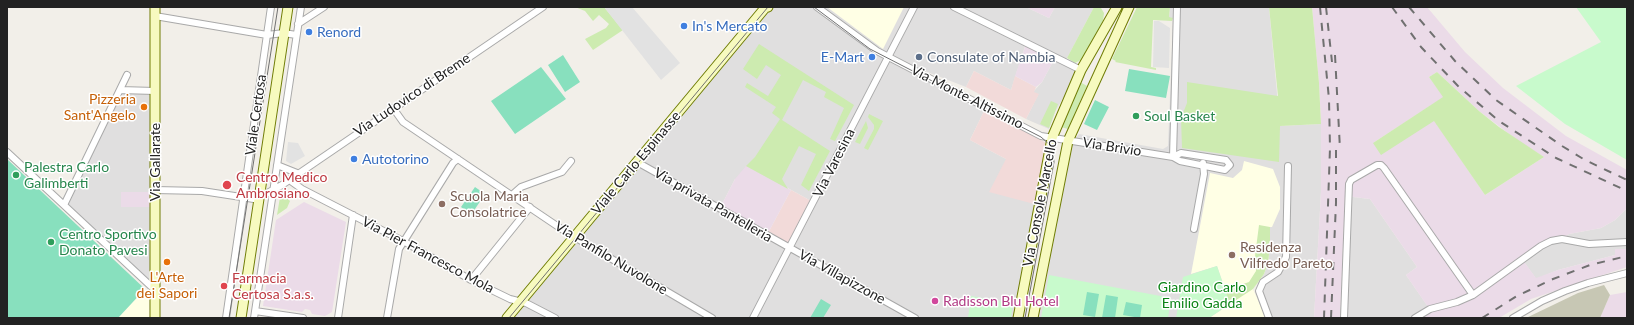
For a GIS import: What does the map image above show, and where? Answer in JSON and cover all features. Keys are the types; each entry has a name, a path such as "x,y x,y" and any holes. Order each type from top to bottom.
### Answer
{"main road":[{"name":"Viale Certosa","path":"241,318 288,7"},
{"name":"Viale Carlo Espinasse","path":"507,318 766,7"},
{"name":"Via Console Marcello","path":"1018,318 1048,138 1081,70 1117,7"},
{"name":"Via Console Marcello","path":"1033,318 1068,141 1129,7"},
{"name":"Via Gallarate","path":"155,12 156,318"}],"street":[{"name":"Viale Certosa","path":"226,318 271,7"},
{"name":"Viale Certosa","path":"254,318 301,7"},
{"path":"298,24 324,7"},
{"name":"Via Ludovico di Breme","path":"274,188 282,185 288,179 543,7"},
{"name":"Via Monte Altissimo","path":"817,7 858,38 888,57 1048,138"},
{"name":"Via Varesina","path":"753,318 914,7"},
{"path":"954,7 1081,70"},
{"path":"1108,7 1112,16"},
{"path":"1173,157 1177,7"},
{"path":"155,12 267,35 284,33 296,34"},
{"path":"64,205 127,75"},
{"path":"120,90 155,91"},
{"name":"Via Panfilo Nuvolone","path":"393,108 404,122 575,237 712,318"},
{"name":"Via Brivio","path":"1048,138 1173,157 1180,161 1225,170 1230,165 1226,160 1181,153 1173,157"},
{"path":"7,152 155,290"},
{"path":"1194,229 1204,174 1202,156"},
{"path":"387,318 399,249 453,163 458,159"},
{"path":"512,195 521,187 562,172 571,161"},
{"name":"Via privata Pantelleria","path":"637,162 790,248"},
{"path":"277,165 297,173"},
{"path":"1344,318 1349,184 1351,180 1377,165 1381,165 1384,168 1473,295"},
{"path":"1270,318 1259,292 1263,282 1278,272 1286,257 1288,166"},
{"name":"Via Pier Francesco Mola","path":"288,179 302,189 403,241 471,280 510,299 521,301 555,318"},
{"path":"155,190 202,191 254,199 274,188"},
{"path":"471,280 530,207"},
{"path":"338,318 353,215"},
{"path":"1415,318 1430,309 1457,302 1473,295 1541,246 1552,241 1562,239 1589,244 1627,242"},
{"name":"Via Villapizzone","path":"790,248 915,318"},
{"path":"1513,318 1542,301 1565,291 1588,283 1627,273"},
{"path":"255,311 303,318"}],"shaded area":[{"path":"604,7 632,7 680,63 661,80"},
{"path":"765,7 914,7 813,202 784,186 735,179 720,208 638,162"},
{"path":"827,7 904,7 883,49"},
{"path":"914,7 1026,7 1049,18 1055,7 1094,7 1065,62 1026,43 1011,90 974,71 966,87 889,57"},
{"path":"1026,7 1055,7 1049,18"},
{"path":"1170,7 1269,7 1280,126 1321,124 1321,192 1314,318 1272,318 1258,283 1253,289 1266,318 1037,318 1071,148 1075,139 1079,134 1163,149 1168,146 1173,21 1173,18 1169,18"},
{"path":"1312,7 1427,7 1465,52 1503,88 1566,136 1627,170 1627,208 1615,220 1601,228 1569,234 1557,239 1522,259 1536,278 1558,270 1615,255 1615,249 1627,249 1627,267 1531,299 1499,318 1412,318 1428,307 1406,275 1417,267 1370,199 1345,196 1340,318 1314,318 1321,192 1321,124","holes":["1437,72 1479,111 1521,143 1544,157 1485,195 1434,120 1373,143 1444,97 1429,77"]},
{"path":"1154,21 1159,21 1170,28 1169,68 1153,67"},
{"path":"1026,44 1055,58 1042,82 1036,87 1015,76"},
{"path":"888,57 986,107 970,140 1006,159 1038,205 1016,318 754,318"},
{"path":"1055,58 1079,70 1055,112 1049,129 1026,119 1038,95 1033,92 1042,82"},
{"path":"974,71 1011,90 1015,76 1036,87 1034,92 1039,94 1026,119 966,87"},
{"path":"120,90 155,91 155,192 121,192 121,207 155,207 155,290 64,205"},
{"path":"986,107 1046,143 1038,205 989,192 1006,159 970,140"},
{"path":"288,142 298,143 305,156 291,164 286,161"},
{"path":"1244,161 1273,169 1280,187 1280,209 1272,227 1270,227 1268,263 1264,274 1253,289 1266,318 1209,318 1230,304 1217,266 1191,274 1210,173 1233,178 1242,170"},
{"path":"637,163 789,249 753,318 507,318"},
{"path":"746,166 791,190 767,235 720,208 735,179"},
{"path":"791,190 813,202 789,248 767,235"},
{"path":"121,192 155,192 155,207 121,207"},
{"path":"1345,196 1370,199 1417,267 1406,275 1429,308 1412,318 1340,318"},
{"path":"304,202 346,222 332,312 325,316 312,314 310,310 305,309 302,312 263,306 276,220"},
{"path":"1627,208 1627,249 1615,249 1615,255 1558,270 1536,279 1522,259 1569,234 1601,228 1615,220"},
{"path":"1604,285 1610,295 1600,318 1526,318 1578,293"},
{"path":"145,289 149,294 149,318 118,318"},
{"path":"1627,292 1627,318 1600,318 1610,295"}],"green space":[{"path":"575,7 604,7 623,30 593,50 585,39 606,28 609,24 599,15 593,21 585,11"},
{"path":"1094,7 1101,8 1104,13 1103,21 1081,60 1075,63 1067,58"},
{"path":"1137,7 1170,7 1169,17 1173,18 1172,21 1153,20 1151,67 1156,68 1156,70 1115,62 1116,61 1112,59"},
{"path":"1269,7 1312,7 1321,124 1280,126 1279,162 1182,148 1181,118 1187,103 1187,82 1278,96"},
{"path":"1576,7 1627,7 1627,160 1565,124 1516,86 1601,42"},
{"path":"759,44 854,105 835,141 830,139 844,108 824,97 826,92 803,80 782,120 830,151 809,191 801,185 816,154 799,146 782,179 788,189 746,166 755,157 780,119 772,113 776,107 745,87 747,83 768,96 781,75 766,65 757,79 743,69"},
{"path":"563,55 580,82 565,92 548,65"},
{"path":"541,67 566,99 515,134 491,101"},
{"path":"1129,69 1170,76 1166,98 1125,91"},
{"path":"1437,72 1479,111 1499,127 1544,157 1485,195 1434,121 1381,155 1373,143 1443,97 1429,77"},
{"path":"1080,82 1087,86 1068,129 1061,127"},
{"path":"1095,100 1109,107 1097,130 1084,124"},
{"path":"1051,101 1058,104 1049,128 1040,124"},
{"path":"869,114 883,121 868,150 864,148 874,129 874,125 868,117"},
{"path":"866,121 868,128 860,144 855,142"},
{"name":"Centro Sportivo Donato Pavesi","path":"7,159 145,289 118,318 7,318"},
{"path":"475,187 485,194 471,215 461,207"},
{"path":"283,194 290,201 287,208 277,215 280,197"},
{"path":"1259,225 1270,227 1268,263 1264,274 1253,289 1230,304 1225,290 1249,282 1256,271 1255,256"},
{"name":"Giardino Carlo Emilio Gadda","path":"1217,266 1230,304 1209,318 1176,318 1183,277"},
{"path":"1049,275 1171,298 1168,318 1041,318"},
{"path":"1087,292 1099,294 1095,317 1083,315"},
{"path":"1106,295 1118,297 1115,318 1102,318"},
{"path":"971,296 1013,303 1011,318 968,318"},
{"path":"821,299 831,305 823,318 810,318"},
{"path":"1126,302 1142,305 1140,318 1123,315"}],"tram line":[{"path":"229,318 278,7"},
{"path":"509,318 768,7"},
{"path":"814,7 870,49 1041,137 1050,145 1054,162 1025,318"}],"railway":[{"path":"1320,7 1329,99 1330,148 1324,318"},
{"path":"1326,7 1332,62"},
{"path":"1392,7 1421,47 1458,86 1499,121 1556,158 1627,191"},
{"path":"1409,7 1455,61 1496,100 1562,146 1585,160 1627,180"},
{"path":"1335,55 1340,149"},
{"path":"1331,318 1336,203 1336,142"},
{"path":"1482,318 1517,296 1553,279 1590,265 1627,256"}],"place":[{"name":"In's Mercato","path":"684,26"},
{"name":"Renord","path":"309,32"},
{"name":"E-Mart","path":"872,57"},
{"name":"Consulate of Nambia","path":"919,57"},
{"name":"Pizzeria Sant'Angelo","path":"144,107"},
{"name":"Soul Basket","path":"1136,116"},
{"name":"Autotorino","path":"354,159"},
{"name":"Palestra Carlo Galimberti","path":"16,175"},
{"name":"Centro Medico Ambrosiano","path":"227,185"},
{"name":"Scuola Maria Consolatrice","path":"442,204"},
{"name":"Centro Sportivo Donato Pavesi","path":"51,242"},
{"name":"Residenza Vilfredo Pareto","path":"1232,255"},
{"name":"L'Arte dei Sapori","path":"167,262"},
{"name":"Farmacia Certosa S.a.s.","path":"224,286"},
{"name":"Radisson Blu Hotel","path":"935,301"}]}
